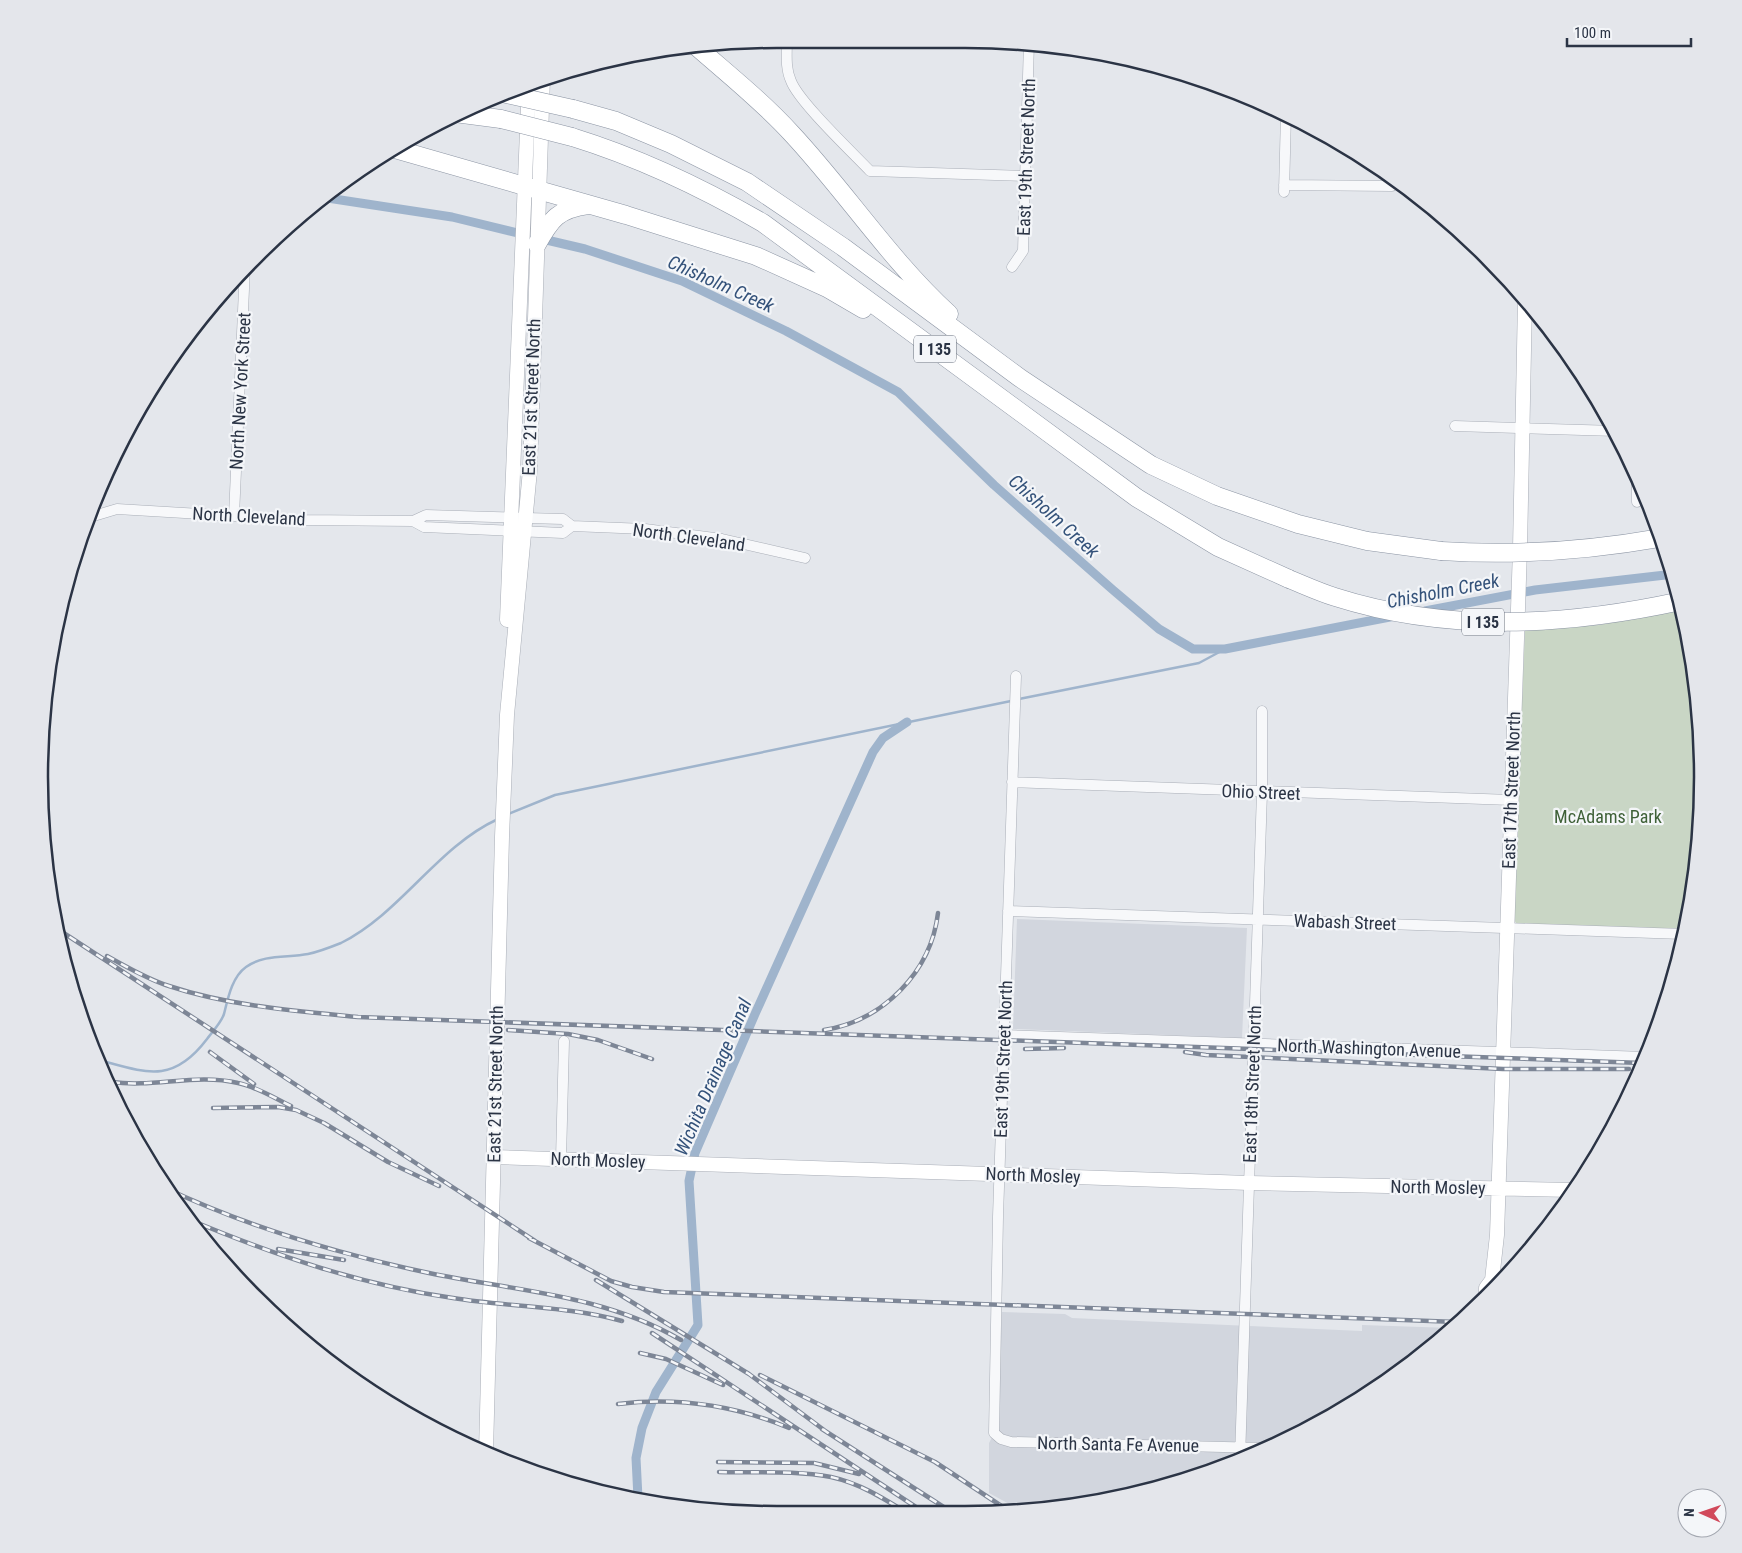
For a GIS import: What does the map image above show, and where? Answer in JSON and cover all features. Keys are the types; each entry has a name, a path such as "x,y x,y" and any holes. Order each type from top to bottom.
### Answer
{"highway":[{"path":"703,52 744,87 792,133 934,300 1020,378"},
{"name":"I 135","path":"516,96 616,121 671,144 747,182 843,247 1020,378 1151,465 1217,496 1251,509 1333,534 1367,541 1441,550 1494,554 1533,554 1615,546 1655,539"},
{"name":"I 135","path":"471,115 501,119 618,151 653,165 718,197 763,224 1137,498 1218,547 1289,579 1334,597 1375,608 1440,619 1493,623 1607,615 1673,602"},
{"path":"402,151 756,256 827,288 972,377"},
{"path":"537,251 546,218 568,209 588,205"}],"street":[{"path":"787,48 788,70 791,83 870,171 1026,176"},
{"name":"East 19th Street North","path":"1012,267 1023,251 1029,51"},
{"name":"East 21st Street North","path":"486,1445 502,837 518,524 522,256 524,212 532,188 542,86"},
{"name":"East 21st Street North","path":"529,91 532,188 546,218"},
{"path":"1286,122 1284,188 1392,186"},
{"name":"East 21st Street North","path":"518,524 530,470 537,251"},
{"name":"North New York Street","path":"234,516 244,279"},
{"name":"East 17th Street North","path":"1494,1278 1519,569 1525,309"},
{"path":"1455,426 1607,432"},
{"path":"1637,494 1637,502"},
{"name":"North Cleveland","path":"96,515 117,509 301,520 413,521 426,514 518,524 563,533 572,526 645,529 722,539 805,558"},
{"name":"East 19th Street North","path":"1001,1439 994,1432 993,1418 1016,676"},
{"name":"East 18th Street North","path":"1240,1452 1262,792 1262,711"},
{"name":"Ohio Street","path":"1012,782 1511,800"},
{"name":"Wabash Street","path":"1008,911 1677,934"},
{"name":"North Washington Avenue","path":"1004,1035 1638,1057"},
{"path":"561,1159 564,1040"},
{"name":"North Mosley","path":"494,1157 1249,1183 1566,1190"},
{"name":"North Santa Fe Avenue","path":"1001,1439 1012,1442 1239,1452"}],"shaded area":[{"path":"1017,919 1247,928 1242,1038 1013,1029"},
{"path":"1002,1312 1065,1314 1072,1318 1362,1331 1362,1325 1443,1328 1371,1383 1330,1408 1244,1450 1200,1467 1154,1481 1061,1499 1009,1504 989,1493 989,1443 997,1428"}],"green space":[{"name":"McAdams Park","path":"1675,610 1688,681 1693,729 1694,776 1693,824 1688,872 1678,929 1517,924 1513,919 1525,630 1599,625"}],"waterway":[{"path":"332,199 452,217 526,235"},
{"name":"Chisholm Creek","path":"538,238 585,249 682,281 786,331 898,392 994,485 1113,590 1159,629 1193,649 1225,649 1395,616"},
{"name":"Chisholm Creek","path":"1425,611 1535,590 1666,575"},
{"path":"1019,699 1199,663 1225,649"},
{"path":"508,814 555,795 1011,701"},
{"name":"Wichita Drainage Canal","path":"638,1492 636,1458 642,1428 656,1392 698,1325 689,1181 695,1153 755,1014 873,752 883,738 907,722"},
{"path":"106,1062 145,1071 171,1069 183,1063 195,1053 219,1024 234,982 246,967 260,960 308,954 341,943 382,915 456,846 476,831 498,819"}],"railway":[{"path":"824,1030 846,1025 866,1016 884,1005 900,990 914,974 926,955 934,935 938,913"},
{"path":"65,934 535,1241"},
{"path":"107,956 153,980 192,993 263,1007 358,1017 1635,1063"},
{"path":"508,1030 568,1034 598,1040 652,1059"},
{"path":"1025,1049 1064,1048"},
{"path":"210,1052 254,1084"},
{"path":"1185,1052 1206,1055 1503,1069 1629,1069"},
{"path":"115,1082 222,1080 252,1087 291,1106"},
{"path":"213,1108 278,1107 296,1110 324,1123 388,1162 439,1186"},
{"path":"179,1194 228,1215 327,1248 429,1273 589,1303 651,1325 681,1340"},
{"path":"202,1224 253,1245 318,1267 385,1285 474,1301 581,1312 622,1321"},
{"path":"529,1238 611,1281 632,1287 664,1292 1449,1322"},
{"path":"278,1249 344,1260"},
{"path":"596,1280 749,1374 828,1433"},
{"path":"652,1333 914,1506"},
{"path":"640,1353 666,1359 723,1385"},
{"path":"760,1375 935,1462 999,1505"},
{"path":"618,1404 684,1402 727,1408 789,1428"},
{"path":"822,1429 942,1506"},
{"path":"718,1462 814,1463 859,1474"},
{"path":"719,1472 789,1473 831,1477 861,1487 895,1506"}]}
